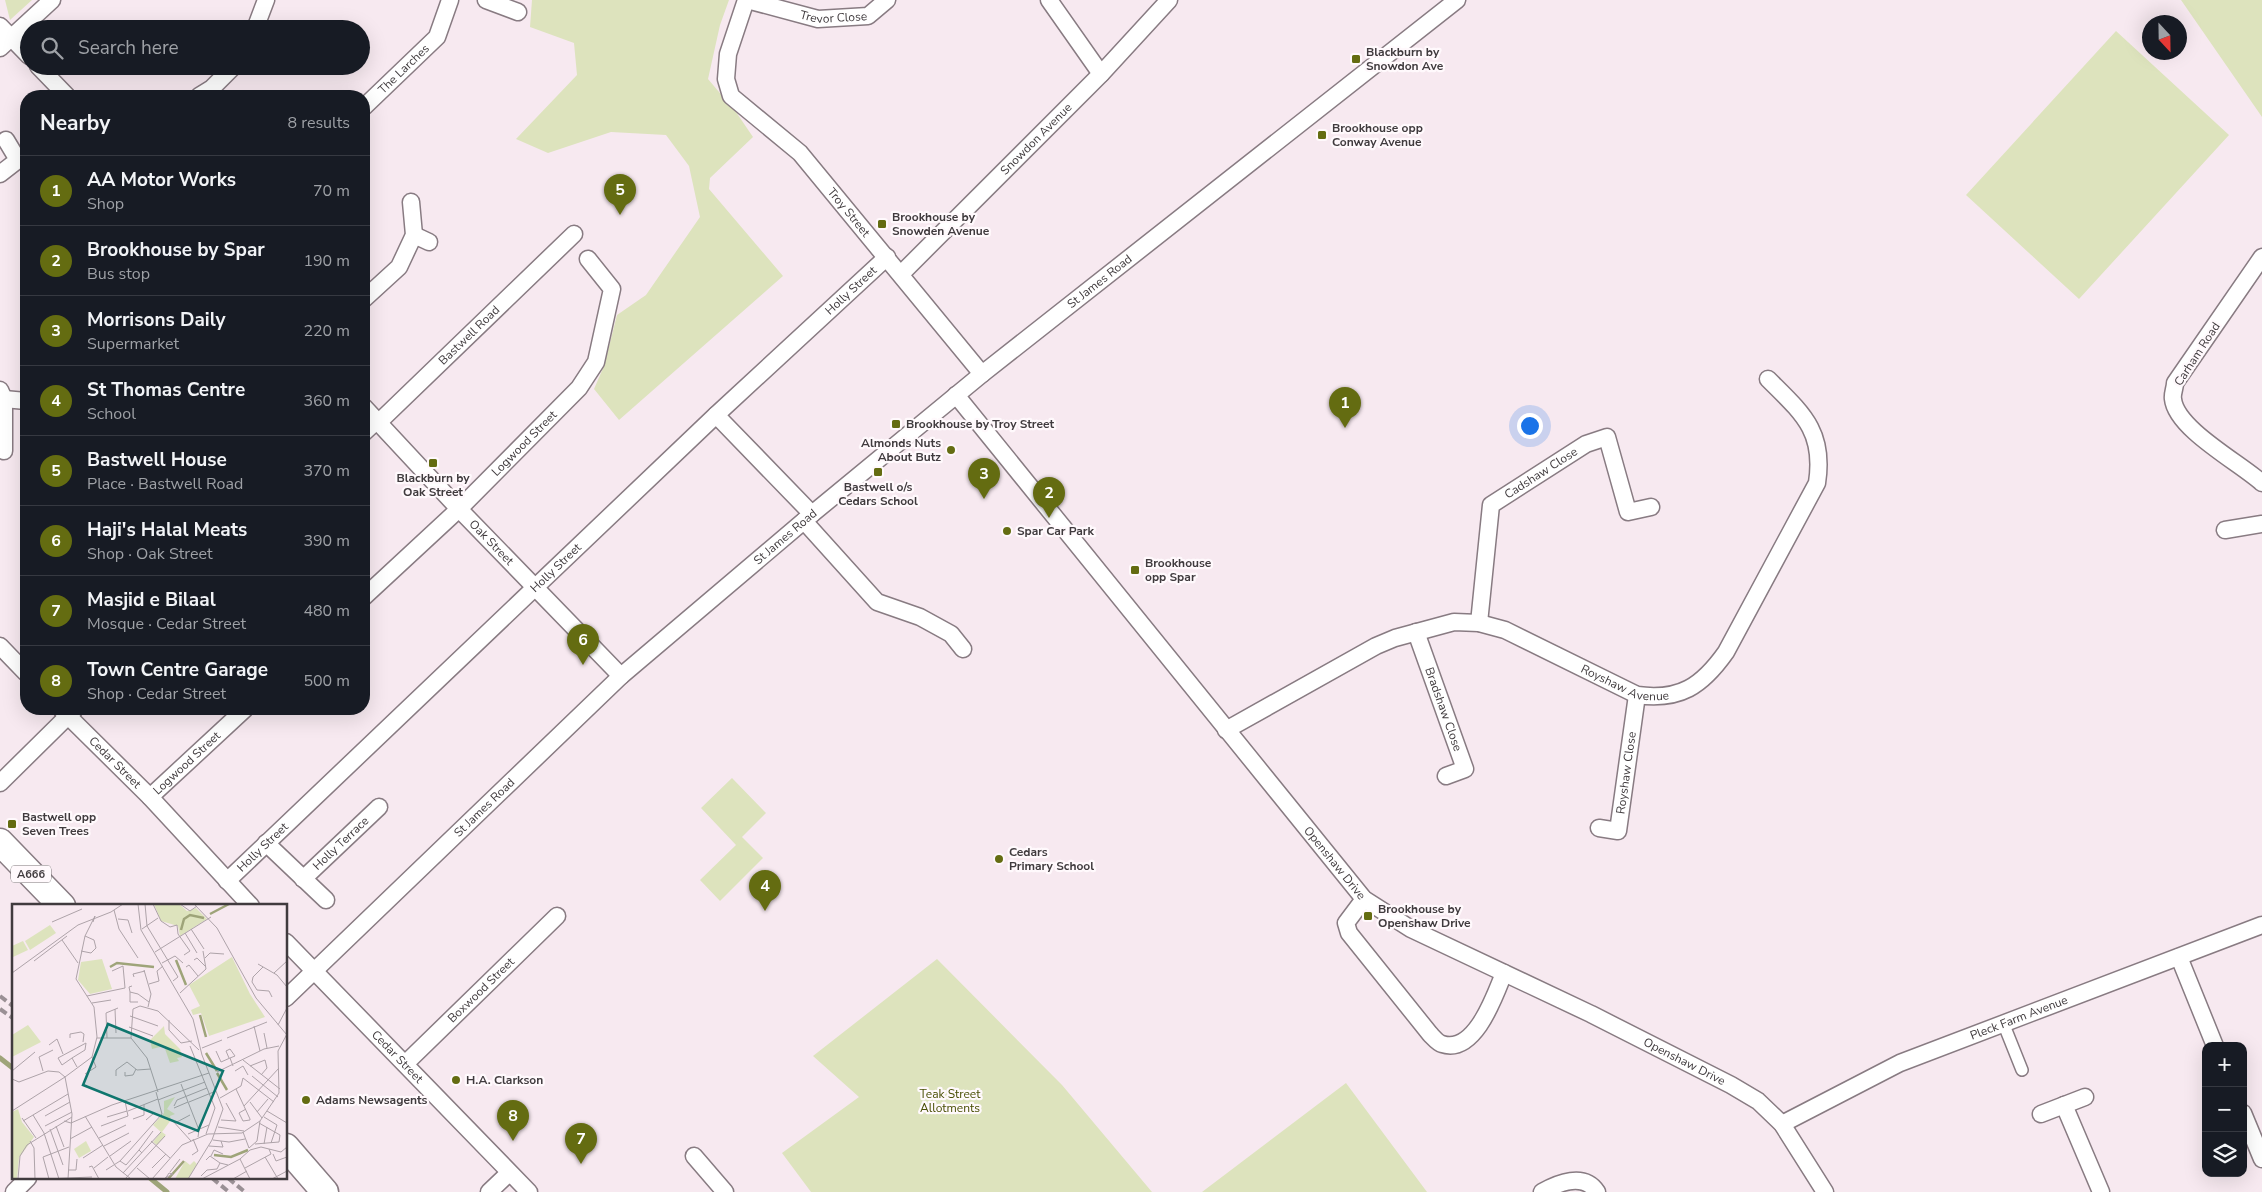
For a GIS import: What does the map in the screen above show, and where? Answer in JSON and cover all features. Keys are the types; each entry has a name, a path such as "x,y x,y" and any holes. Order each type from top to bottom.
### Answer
{"highway":[{"name":"A666","path":"0,842 60,904"},
{"path":"288,1149 325,1192"}],"street":[{"path":"26,20 52,0"},
{"path":"258,20 266,0"},
{"name":"The Larches","path":"370,101 437,37 450,0"},
{"path":"486,0 518,12"},
{"name":"Trevor Close","path":"747,0 818,19 868,16 887,0"},
{"name":"Troy Street","path":"747,0 728,54 726,79 731,96 800,153 982,374"},
{"path":"1049,0 1101,74"},
{"name":"Snowdon Avenue","path":"900,274 1101,74 1169,0"},
{"name":"St James Road","path":"288,996 621,676 982,374 1449,3"},
{"path":"20,25 4,37 20,49"},
{"path":"47,75 61,90"},
{"path":"209,90 225,75"},
{"path":"0,174 18,160 6,140"},
{"path":"370,294 399,267 414,234 411,202"},
{"path":"414,234 429,242"},
{"name":"Bastwell Road","path":"370,430 574,234"},
{"name":"Holly Street","path":"227,881 716,415 887,257"},
{"name":"Carham Road","path":"2262,257 2176,383 2172,398 2176,410 2192,430 2262,483"},
{"name":"Logwood Street","path":"370,591 458,509 579,388 596,362 612,289 588,258"},
{"name":"Royshaw Avenue","path":"1226,730 1376,646 1394,638 1454,622 1479,623 1505,630 1637,695 1659,698 1688,691 1712,672 1726,652 1817,483 1820,455 1810,425 1801,412 1768,379"},
{"path":"4,451 2,394 20,399"},
{"name":"Openshaw Drive","path":"956,396 1364,899 1411,929 1591,1014 1731,1085 1758,1102 1782,1124 1825,1192"},
{"name":"Oak Street","path":"370,413 458,509 536,586 621,676"},
{"path":"716,415 808,518 877,602 920,617 951,634 964,649"},
{"name":"Cadshaw Close","path":"1479,623 1491,505 1586,444 1607,437 1628,512 1651,507"},
{"path":"2225,530 2262,524"},
{"name":"Bradshaw Close","path":"1416,632 1464,769 1446,776"},
{"path":"0,646 20,667"},
{"name":"Royshaw Close","path":"1599,828 1618,831 1637,695"},
{"path":"0,783 64,715"},
{"name":"Cedar Street","path":"72,715 249,904"},
{"name":"Logwood Street","path":"150,797 238,715"},
{"name":"Holly Terrace","path":"303,878 379,807"},
{"name":"Holly Terrace","path":"266,843 326,900"},
{"path":"1364,899 1346,923 1349,933 1430,1034 1441,1044 1456,1045 1474,1032 1488,1011 1504,973"},
{"name":"Boxwood Street","path":"405,1064 557,916"},
{"name":"Pleck Farm Avenue","path":"1782,1124 1900,1063 2004,1025 2262,925"},
{"name":"Cedar Street","path":"288,944 529,1192"},
{"path":"2179,957 2214,1042"},
{"path":"2004,1025 2022,1070"},
{"path":"2041,1114 2085,1097"},
{"path":"2064,1105 2101,1192"},
{"path":"2247,1122 2262,1158"},
{"path":"694,1156 725,1192"},
{"path":"489,1192 510,1173"},
{"path":"14,1192 26,1180"},
{"path":"1542,1192 1568,1180 1583,1181 1597,1192"}],"green space":[{"path":"5,0 32,0 10,20"},
{"path":"532,0 729,0 720,25 708,79 736,112 753,137 710,178 709,189 783,276 619,420 594,389 604,366 617,315 646,295 700,217 689,166 666,135 611,132 548,153 516,139 577,75 574,43 530,27"},
{"path":"2181,0 2262,0 2262,117"},
{"path":"2116,31 2142,55 2142,60 2148,60 2229,135 2079,299 1966,195"},
{"path":"732,778 766,813 742,837 763,858 720,901 700,880 736,845 701,808"},
{"name":"Teak Street Allotments","path":"937,959 1062,1085 1152,1192 811,1192 782,1153 859,1097 813,1056"},
{"path":"1346,1083 1427,1192 1202,1192"}],"waterway":[{"path":"0,1058 12,1067"},
{"path":"152,1180 167,1192"}],"railway":[{"path":"0,996 12,1005"},
{"path":"0,1009 12,1018"},
{"path":"214,1180 229,1192"},
{"path":"230,1180 245,1192"}],"place":[{"name":"Blackburn by Snowdon Ave","path":"1356,59"},
{"name":"Brookhouse opp Conway Avenue","path":"1322,135"},
{"name":"Bastwell House","path":"620,215"},
{"name":"Brookhouse by Snowden Avenue","path":"882,224"},
{"name":"Brookhouse by Troy Street","path":"896,424"},
{"name":"AA Motor Works","path":"1345,428"},
{"name":"Almonds Nuts About Butz","path":"951,450"},
{"name":"Blackburn by Oak Street","path":"433,463"},
{"name":"Bastwell o/s Cedars School","path":"878,472"},
{"name":"Morrisons Daily","path":"984,499"},
{"name":"Brookhouse by Spar","path":"1049,518"},
{"name":"Spar Car Park","path":"1007,531"},
{"name":"Brookhouse opp Spar","path":"1135,570"},
{"name":"Haji's Halal Meats","path":"583,665"},
{"name":"Bastwell opp Seven Trees","path":"12,824"},
{"name":"Cedars Primary School","path":"999,859"},
{"name":"St Thomas Centre","path":"765,911"},
{"name":"Brookhouse by Openshaw Drive","path":"1368,916"},
{"name":"H.A. Clarkson","path":"456,1080"},
{"name":"Adams Newsagents","path":"306,1100"},
{"name":"Town Centre Garage","path":"513,1141"},
{"name":"Masjid e Bilaal","path":"581,1164"}]}
